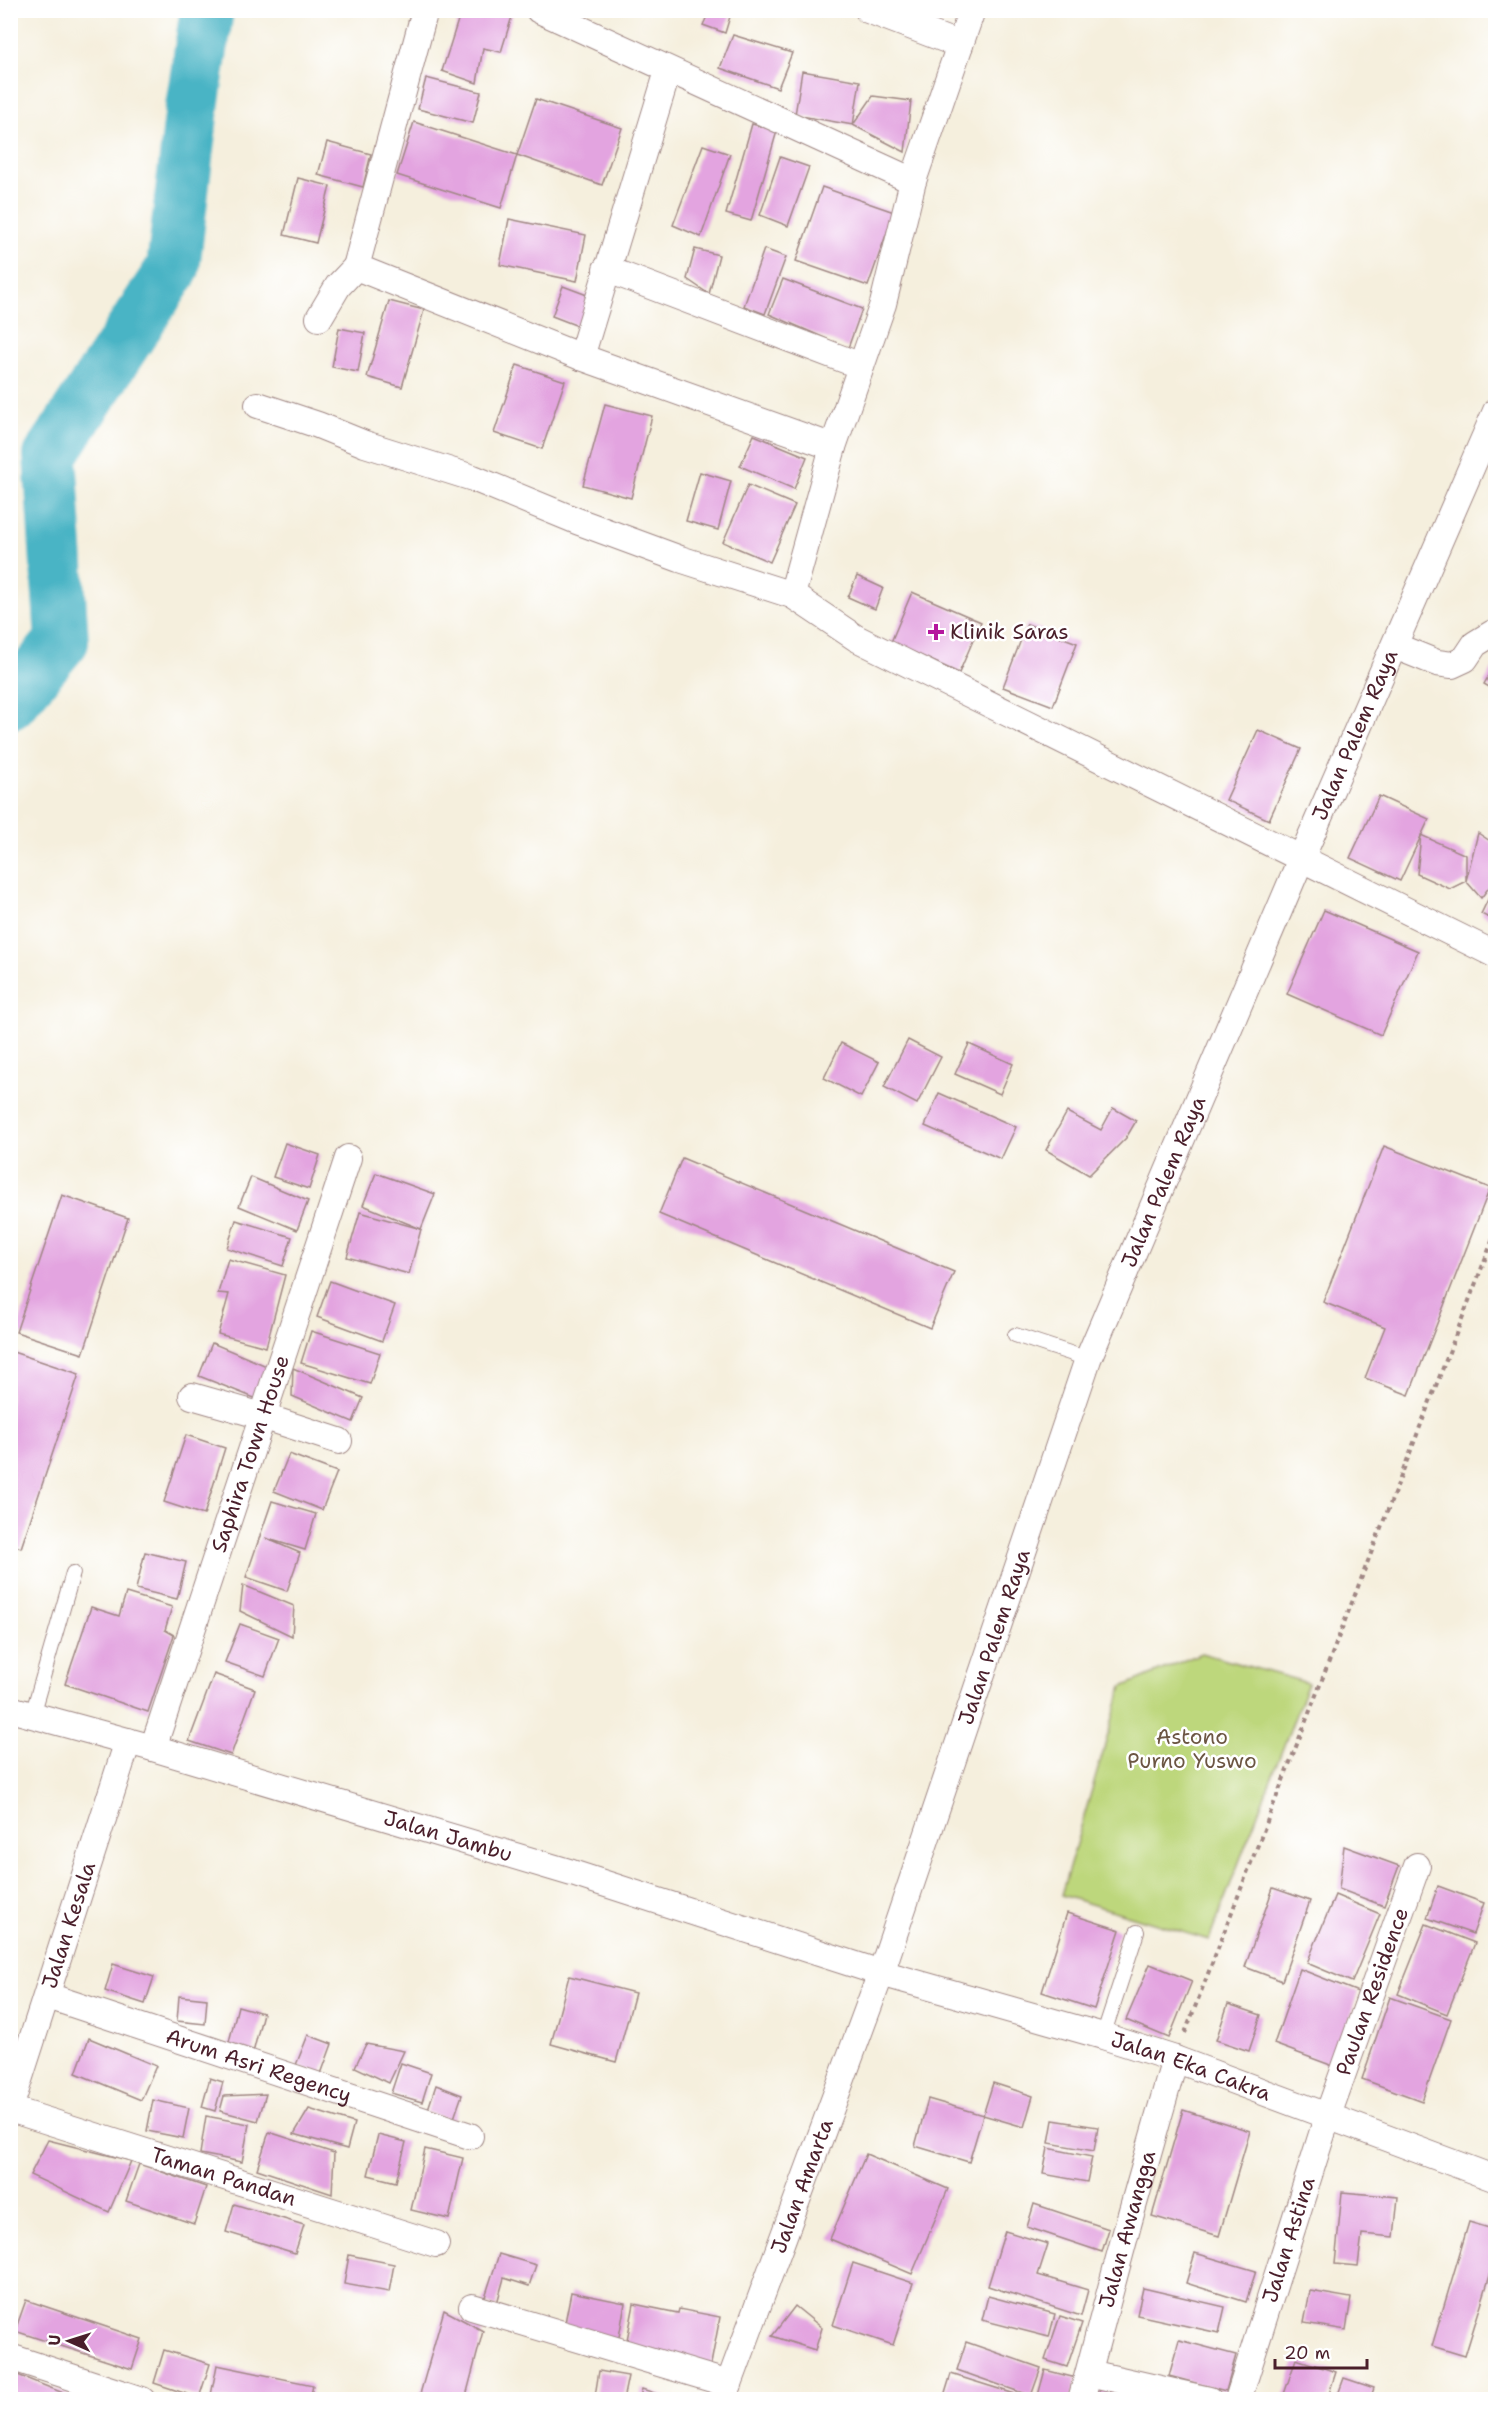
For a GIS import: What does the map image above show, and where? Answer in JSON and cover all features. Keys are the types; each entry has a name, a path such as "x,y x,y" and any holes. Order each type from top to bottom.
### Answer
{"street":[{"path":"319,318 338,286 356,267 425,10"},
{"path":"539,10 668,71 913,181"},
{"path":"868,10 960,45"},
{"path":"792,595 833,447 883,304 913,181 972,10"},
{"path":"581,357 668,71"},
{"path":"356,267 581,357 833,447"},
{"path":"606,269 861,366"},
{"path":"258,405 365,444 473,478 577,521 680,559 792,595 856,638 1496,955"},
{"name":"Jalan Palem Raya","path":"882,1973 1088,1359 1301,859 1496,411"},
{"path":"1395,646 1437,663 1452,665 1465,659 1475,644 1492,633 1496,634"},
{"name":"Saphira Town House","path":"153,1748 348,1158"},
{"path":"192,1396 339,1441"},
{"name":"Jalan Jambu","path":"21,1712 153,1748 572,1873 882,1973"},
{"name":"Jalan Kesala","path":"10,2109 15,2082 48,1996 128,1741"},
{"name":"Paulan Residence","path":"1328,2115 1417,1866"},
{"name":"Jalan Eka Cakra","path":"882,1973 1175,2059 1496,2179"},
{"name":"Jalan Amarta","path":"726,2392 882,1973"},
{"name":"Arum Asri Regency","path":"48,1996 470,2136"},
{"name":"Jalan Awangga","path":"1081,2400 1175,2059"},
{"name":"Taman Pandan","path":"10,2109 436,2244"},
{"name":"Jalan Astina","path":"1238,2400 1328,2115"},
{"path":"472,2307 726,2392"},
{"path":"10,2357 142,2400"},
{"path":"1089,2373 1209,2400"}],"lane":[{"path":"1015,1335 1088,1359"},
{"path":"21,1712 73,1572"},
{"path":"1103,2036 1137,1932"}],"path":[{"path":"1175,2059 1496,1231"}],"green space":[{"name":"Astono Purno Yuswo","path":"1201,1653 1308,1683 1209,1940 1061,1895 1122,1687"}],"building":[{"path":"445,10 514,10 501,52 483,48 477,83 442,71 459,17 445,13"},
{"path":"710,10 732,10 725,33 703,25"},
{"path":"733,35 792,53 778,88 720,68"},
{"path":"802,71 860,81 853,125 795,115"},
{"path":"426,78 481,92 473,123 418,109"},
{"path":"873,96 911,101 905,152 853,125"},
{"path":"536,99 622,128 602,185 517,155"},
{"path":"414,122 517,155 501,208 397,175"},
{"path":"752,124 777,131 751,221 726,214"},
{"path":"327,142 371,154 363,187 318,175"},
{"path":"703,145 730,154 701,237 673,225"},
{"path":"780,157 809,167 788,226 760,215"},
{"path":"298,178 330,186 316,243 284,235"},
{"path":"822,187 894,212 868,286 796,261"},
{"path":"509,219 586,235 577,281 500,265"},
{"path":"695,249 719,255 709,294 687,279"},
{"path":"764,249 786,257 765,314 744,306"},
{"path":"783,279 862,309 848,348 769,314"},
{"path":"563,286 595,298 583,328 552,316"},
{"path":"389,301 424,310 402,387 367,377"},
{"path":"339,328 365,333 358,372 332,367"},
{"path":"517,365 565,381 542,449 494,433"},
{"path":"605,404 652,416 631,498 583,485"},
{"path":"754,435 807,457 794,489 740,466"},
{"path":"700,472 731,481 718,530 686,521"},
{"path":"748,485 795,505 770,562 723,542"},
{"path":"857,576 883,588 875,609 848,597"},
{"name":"Klinik Saras","path":"912,592 981,622 959,673 891,642"},
{"path":"1027,624 1077,643 1053,706 1003,687"},
{"path":"1496,663 1496,691 1484,684"},
{"path":"1258,730 1301,749 1269,820 1226,800"},
{"path":"1379,796 1429,819 1400,881 1350,858"},
{"path":"1478,833 1496,845 1496,878 1481,898 1466,881"},
{"path":"1421,835 1466,855 1466,881 1450,889 1417,874"},
{"path":"1496,883 1496,921 1481,914"},
{"path":"1324,910 1418,951 1381,1035 1287,994"},
{"path":"908,1040 941,1057 917,1104 884,1087"},
{"path":"841,1043 879,1062 861,1097 824,1078"},
{"path":"969,1044 1013,1064 1000,1094 955,1074"},
{"path":"939,1093 1016,1127 1001,1159 925,1126"},
{"path":"1113,1108 1136,1121 1126,1138 1089,1175 1046,1150 1067,1112 1101,1130"},
{"path":"285,1143 320,1155 309,1189 273,1177"},
{"path":"1384,1146 1490,1188 1409,1395 1365,1378 1385,1327 1323,1302"},
{"path":"682,1158 954,1272 930,1328 659,1214"},
{"path":"376,1173 435,1194 421,1229 363,1205"},
{"path":"251,1177 308,1201 297,1230 239,1206"},
{"path":"62,1195 128,1218 83,1354 16,1332"},
{"path":"360,1212 421,1229 409,1274 347,1257"},
{"path":"236,1220 292,1237 283,1266 227,1248"},
{"path":"228,1259 285,1275 266,1347 218,1334 229,1294 218,1293"},
{"path":"330,1281 395,1305 382,1341 317,1317"},
{"path":"311,1331 380,1353 370,1384 301,1363"},
{"path":"212,1343 269,1367 257,1399 199,1376"},
{"path":"10,1351 79,1374 21,1548 10,1544"},
{"path":"293,1368 363,1398 353,1422 292,1396"},
{"path":"186,1435 225,1448 204,1515 164,1502"},
{"path":"289,1454 337,1472 322,1510 274,1491"},
{"path":"272,1501 316,1514 305,1550 265,1538 300,1553 287,1591 246,1577"},
{"path":"145,1552 186,1562 177,1599 136,1589"},
{"path":"243,1585 294,1606 292,1636 240,1611"},
{"path":"126,1593 172,1607 165,1630 174,1635 148,1712 65,1684 91,1607 119,1616"},
{"path":"240,1624 279,1638 265,1676 225,1662"},
{"path":"214,1674 255,1689 231,1755 189,1741"},
{"path":"1344,1846 1399,1866 1384,1906 1339,1889"},
{"path":"1438,1886 1484,1903 1473,1934 1427,1918"},
{"path":"1273,1888 1310,1901 1282,1981 1245,1967"},
{"path":"1335,1895 1380,1914 1352,1982 1307,1963"},
{"path":"1067,1913 1120,1930 1094,2009 1042,1992"},
{"path":"1426,1924 1475,1943 1447,2014 1398,1994"},
{"path":"113,1964 154,1977 145,2004 105,1991"},
{"path":"1150,1964 1192,1981 1169,2038 1126,2020"},
{"path":"1300,1969 1358,1992 1333,2066 1274,2044"},
{"path":"569,1976 635,1993 616,2062 551,2044"},
{"path":"179,1996 207,1999 205,2024 177,2021"},
{"path":"1390,1997 1451,2019 1422,2101 1362,2079"},
{"path":"1228,2004 1261,2015 1249,2051 1216,2040"},
{"path":"238,2006 263,2013 253,2053 228,2046"},
{"path":"308,2035 332,2044 321,2074 296,2065"},
{"path":"89,2038 156,2066 141,2100 76,2073"},
{"path":"366,2044 404,2051 389,2083 355,2067"},
{"path":"401,2063 431,2073 422,2102 391,2093"},
{"path":"210,2078 223,2082 215,2111 202,2107"},
{"path":"993,2083 1033,2096 1024,2127 983,2115"},
{"path":"436,2085 462,2095 453,2121 427,2112"},
{"path":"266,2094 258,2121 220,2111 224,2096"},
{"path":"928,2099 983,2115 969,2162 915,2146"},
{"path":"153,2100 189,2108 183,2138 147,2131"},
{"path":"309,2109 354,2123 347,2149 294,2134"},
{"path":"1183,2110 1250,2131 1219,2236 1152,2216"},
{"path":"206,2116 249,2124 242,2162 200,2154"},
{"path":"1053,2120 1098,2127 1094,2151 1049,2143"},
{"path":"269,2132 334,2153 332,2194 257,2169"},
{"path":"378,2135 406,2142 396,2182 368,2175"},
{"path":"48,2140 131,2161 109,2212 30,2175"},
{"path":"1048,2148 1092,2157 1087,2182 1043,2174"},
{"path":"425,2149 463,2158 449,2219 411,2210"},
{"path":"866,2154 948,2189 912,2274 830,2239"},
{"path":"139,2164 206,2187 194,2224 126,2201"},
{"path":"1342,2192 1398,2197 1394,2237 1362,2234 1358,2266 1335,2264"},
{"path":"234,2204 304,2225 295,2253 226,2232"},
{"path":"1034,2204 1109,2229 1102,2252 1027,2227"},
{"path":"1469,2222 1496,2230 1496,2256 1465,2356 1432,2346"},
{"path":"1005,2231 1048,2244 1038,2275 1088,2290 1081,2316 988,2286"},
{"path":"1195,2253 1256,2271 1246,2302 1186,2283"},
{"path":"499,2254 536,2265 529,2286 504,2278 496,2307 483,2303"},
{"path":"349,2255 394,2264 389,2292 344,2284"},
{"path":"853,2263 913,2283 893,2345 833,2325"},
{"path":"1143,2288 1225,2307 1219,2333 1137,2315"},
{"path":"1310,2291 1351,2298 1346,2330 1304,2323"},
{"path":"571,2292 625,2303 618,2343 563,2333"},
{"path":"988,2296 1055,2314 1049,2337 982,2320"},
{"path":"26,2300 142,2339 132,2369 15,2331"},
{"path":"634,2304 678,2313 679,2309 720,2317 710,2369 626,2345"},
{"path":"795,2306 822,2328 815,2350 772,2336"},
{"path":"444,2310 483,2331 465,2400 436,2400 420,2394"},
{"path":"1060,2316 1082,2323 1067,2367 1045,2360"},
{"path":"1179,2340 1236,2355 1226,2391 1169,2376"},
{"path":"966,2342 1041,2368 1031,2396 957,2370"},
{"path":"164,2350 210,2364 199,2398 154,2383"},
{"path":"1296,2359 1336,2372 1327,2400 1282,2400"},
{"path":"217,2365 313,2385 310,2400 210,2400"},
{"path":"1045,2370 1076,2378 1071,2400 1037,2399"},
{"path":"599,2371 628,2376 623,2400 595,2396"},
{"path":"10,2372 76,2398 76,2400 10,2400"},
{"path":"951,2374 1031,2399 1031,2400 943,2400"},
{"path":"1344,2378 1374,2388 1370,2400 1336,2400"},
{"path":"1101,2384 1154,2400 1097,2400"},
{"path":"642,2389 667,2397 667,2400 639,2400"}],"waterway":[{"path":"10,703 62,641 50,456 173,268 192,107 207,10"}],"place":[{"name":"Klinik Saras","path":"936,632"}]}
